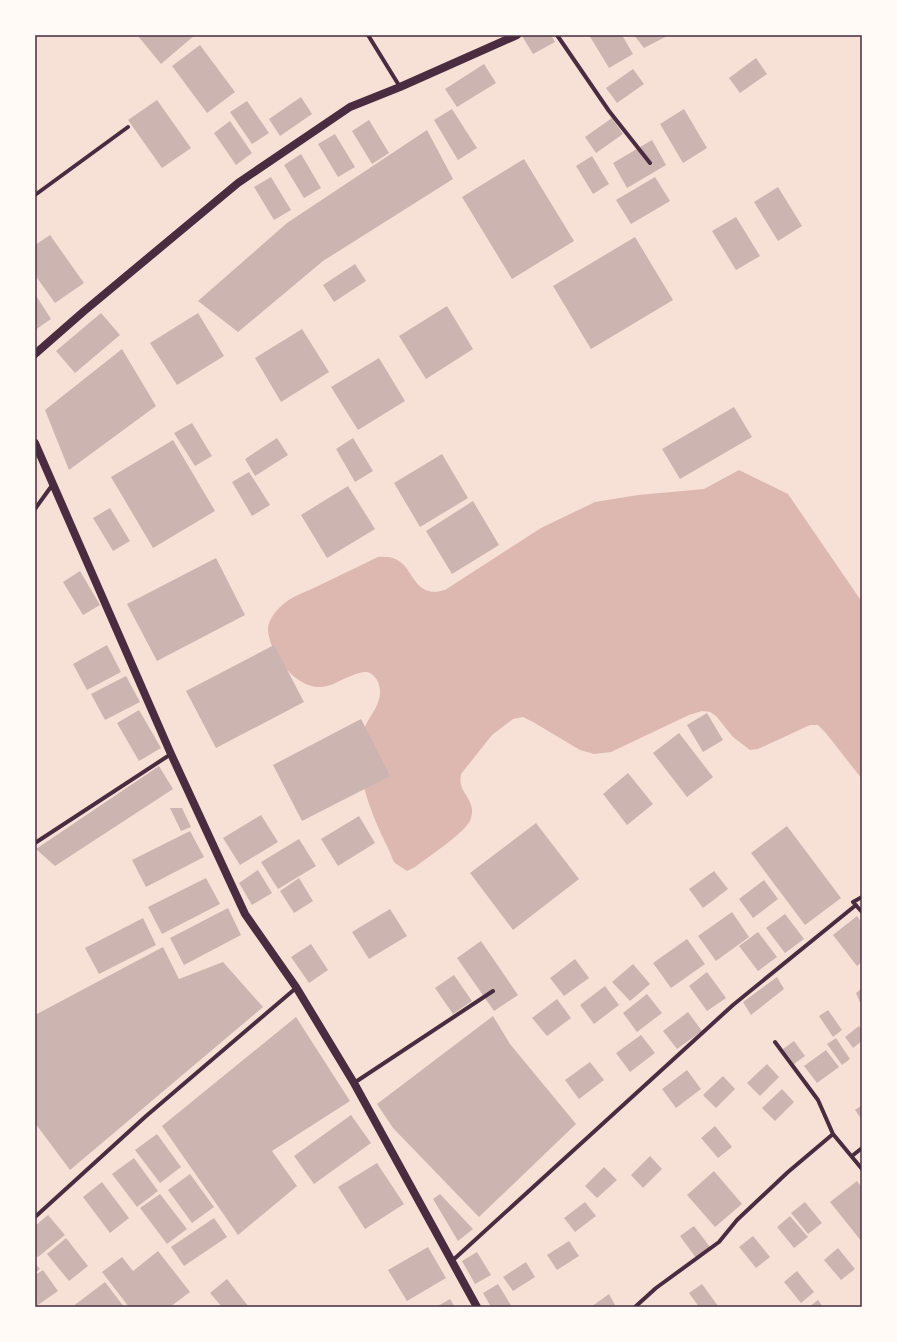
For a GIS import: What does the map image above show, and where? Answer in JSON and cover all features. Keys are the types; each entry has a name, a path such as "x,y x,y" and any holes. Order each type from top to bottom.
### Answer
{"main road":[{"path":"35,354 238,183 350,107 400,88 517,35"},
{"path":"35,443 171,754 245,914 296,988 354,1082 477,1307"}],"street":[{"path":"368,35 400,88"},
{"path":"557,35 609,111 650,163"},
{"path":"35,195 128,127"},
{"path":"35,509 53,484"},
{"path":"35,843 171,754"},
{"path":"862,897 853,902 862,912"},
{"path":"452,1261 733,1005 856,905"},
{"path":"35,1217 144,1117 296,988"},
{"path":"354,1082 493,991"},
{"path":"775,1042 818,1100 833,1134 862,1169"},
{"path":"635,1307 656,1288 719,1242 737,1220 788,1172 833,1134"},
{"path":"852,1156 862,1148"}],"shaded area":[{"path":"739,470 788,494 862,602 862,779 818,725 810,725 758,749 750,750 733,737 716,716 710,712 702,711 689,715 611,752 594,754 580,750 523,717 513,719 492,735 461,774 461,784 472,809 471,819 466,826 453,839 415,867 407,871 395,863 369,805 360,770 359,759 364,729 376,708 380,697 378,681 373,675 367,672 358,673 327,686 316,687 306,684 296,678 280,661 270,639 268,625 277,611 293,597 378,557 389,557 397,560 404,565 422,588 433,592 445,590 541,528 595,502 638,495 704,489"}],"building":[{"path":"195,35 161,64 138,36"},
{"path":"551,35 555,42 533,54 522,36"},
{"path":"589,35 622,35 633,54 609,68"},
{"path":"634,35 669,35 644,48"},
{"path":"200,45 235,92 207,113 172,66"},
{"path":"756,58 767,74 740,93 729,78"},
{"path":"484,64 496,83 457,107 445,89"},
{"path":"633,69 644,84 617,103 606,88"},
{"path":"301,97 312,114 280,136 269,119"},
{"path":"157,100 191,148 162,168 128,120"},
{"path":"247,101 269,133 252,144 230,112"},
{"path":"452,109 477,148 458,160 434,120"},
{"path":"684,109 707,148 683,163 660,124"},
{"path":"612,118 623,134 596,153 585,137"},
{"path":"369,120 389,153 372,164 352,131"},
{"path":"230,121 252,153 236,165 214,133"},
{"path":"427,130 453,179 323,261 238,332 198,301 287,223"},
{"path":"335,134 355,167 338,177 318,144"},
{"path":"652,140 666,165 627,188 613,163"},
{"path":"301,154 321,188 304,198 284,165"},
{"path":"592,156 609,184 593,194 576,166"},
{"path":"524,159 574,241 512,279 462,197"},
{"path":"271,177 291,210 274,220 254,187"},
{"path":"655,177 670,201 631,224 616,200"},
{"path":"778,187 802,226 778,241 754,202"},
{"path":"736,217 760,256 736,270 712,231"},
{"path":"50,235 84,283 55,303 35,275 35,245"},
{"path":"635,237 673,300 591,349 553,286"},
{"path":"355,264 366,281 334,302 323,285"},
{"path":"35,294 51,319 35,330"},
{"path":"447,306 473,349 426,379 399,336"},
{"path":"101,313 120,335 75,373 56,351"},
{"path":"198,313 224,356 177,385 150,343"},
{"path":"302,329 329,372 281,402 255,358"},
{"path":"122,349 156,406 69,470 45,410"},
{"path":"379,358 405,401 358,430 331,387"},
{"path":"734,407 752,437 680,479 662,449"},
{"path":"192,423 212,456 195,466 174,433"},
{"path":"277,438 288,455 255,476 245,459"},
{"path":"353,438 373,471 355,482 336,449"},
{"path":"173,440 215,511 153,548 111,477"},
{"path":"442,454 468,498 420,527 394,483"},
{"path":"249,472 270,505 252,516 232,482"},
{"path":"348,486 375,529 327,558 301,515"},
{"path":"473,501 499,545 452,574 426,531"},
{"path":"110,508 130,541 113,551 93,518"},
{"path":"216,558 245,615 157,661 127,604"},
{"path":"80,571 100,605 83,615 63,582"},
{"path":"107,645 121,672 87,690 73,664"},
{"path":"274,645 304,702 216,748 186,691"},
{"path":"126,676 140,702 105,720 91,694"},
{"path":"139,710 161,748 139,761 117,723"},
{"path":"707,713 723,740 703,752 687,725"},
{"path":"361,719 390,776 302,821 273,765"},
{"path":"679,733 713,777 687,797 653,753"},
{"path":"159,766 173,789 55,866 36,849"},
{"path":"628,773 653,804 627,825 603,794"},
{"path":"170,808 182,808 191,827 181,831"},
{"path":"261,815 278,842 240,865 223,838"},
{"path":"359,816 375,843 338,866 321,839"},
{"path":"536,823 579,879 513,930 470,873"},
{"path":"787,826 841,898 805,925 751,853"},
{"path":"190,831 204,857 146,887 132,860"},
{"path":"299,839 316,866 278,889 261,862"},
{"path":"258,870 272,893 252,905 239,883"},
{"path":"714,871 728,889 703,908 689,889"},
{"path":"206,878 220,904 162,934 148,907"},
{"path":"299,878 313,901 294,913 280,891"},
{"path":"764,880 778,899 753,918 739,899"},
{"path":"228,908 241,935 184,965 170,938"},
{"path":"390,909 407,936 369,959 352,932"},
{"path":"732,912 749,937 716,961 698,936"},
{"path":"785,914 804,939 785,953 766,928"},
{"path":"857,916 862,923 862,962 857,966 833,935"},
{"path":"143,918 156,945 99,974 85,948"},
{"path":"758,932 777,957 758,971 739,946"},
{"path":"687,939 705,964 671,988 653,963"},
{"path":"481,941 518,995 494,1011 457,958"},
{"path":"311,944 328,970 309,983 291,957"},
{"path":"163,947 179,979 223,962 263,1007 70,1170 35,1123 35,1015"},
{"path":"575,959 589,978 564,996 550,978"},
{"path":"633,964 650,984 630,1001 612,982"},
{"path":"707,972 726,998 707,1011 689,986"},
{"path":"454,975 472,1001 453,1014 435,988"},
{"path":"777,977 784,989 751,1015 743,1002"},
{"path":"605,986 619,1005 594,1024 580,1005"},
{"path":"862,988 862,1007 856,993"},
{"path":"647,994 662,1013 637,1032 623,1013"},
{"path":"557,999 571,1018 547,1036 532,1018"},
{"path":"828,1010 842,1030 833,1037 819,1016"},
{"path":"688,1012 702,1031 677,1049 663,1031"},
{"path":"493,1016 510,1044 576,1124 479,1217 393,1128 377,1104"},
{"path":"296,1017 350,1101 272,1151 297,1186 238,1235 162,1126"},
{"path":"859,1026 862,1030 862,1041 853,1048 845,1037"},
{"path":"641,1035 655,1053 630,1072 616,1053"},
{"path":"836,1038 850,1059 842,1065 827,1044"},
{"path":"794,1041 805,1056 794,1064 783,1049"},
{"path":"826,1050 839,1067 817,1083 804,1066"},
{"path":"590,1062 604,1080 579,1099 565,1080"},
{"path":"767,1064 779,1077 760,1096 747,1083"},
{"path":"687,1070 701,1089 676,1108 662,1089"},
{"path":"723,1076 735,1089 716,1108 703,1095"},
{"path":"782,1089 794,1102 775,1121 762,1108"},
{"path":"862,1105 862,1120 855,1110"},
{"path":"351,1115 371,1143 314,1184 294,1156"},
{"path":"715,1126 732,1147 718,1158 701,1138"},
{"path":"157,1134 181,1167 160,1183 135,1150"},
{"path":"650,1156 662,1169 643,1188 631,1175"},
{"path":"134,1158 158,1191 137,1207 112,1174"},
{"path":"377,1163 404,1204 365,1229 338,1187"},
{"path":"604,1167 617,1180 597,1198 585,1186"},
{"path":"714,1171 742,1204 715,1227 687,1195"},
{"path":"190,1174 214,1207 192,1223 168,1190"},
{"path":"857,1181 862,1188 862,1242 830,1202"},
{"path":"102,1182 129,1218 110,1233 83,1197"},
{"path":"160,1194 187,1229 167,1244 140,1208"},
{"path":"440,1194 473,1229 458,1241 433,1199"},
{"path":"585,1202 596,1216 575,1232 564,1218"},
{"path":"805,1202 822,1223 808,1234 791,1213"},
{"path":"48,1215 65,1235 38,1257 35,1254 35,1226"},
{"path":"790,1216 808,1237 794,1248 777,1227"},
{"path":"214,1218 227,1237 184,1266 171,1247"},
{"path":"694,1226 710,1247 696,1258 680,1236"},
{"path":"753,1236 770,1257 756,1268 739,1247"},
{"path":"66,1238 88,1266 69,1281 47,1254"},
{"path":"569,1241 579,1256 557,1270 547,1255"},
{"path":"428,1247 446,1278 407,1301 388,1270"},
{"path":"838,1248 855,1269 841,1280 824,1260"},
{"path":"158,1251 190,1292 170,1307 129,1307 102,1272 122,1257 133,1271"},
{"path":"477,1252 491,1275 475,1284 462,1261"},
{"path":"526,1262 535,1277 513,1291 503,1277"},
{"path":"35,1263 40,1269 35,1273"},
{"path":"43,1270 58,1291 35,1307 35,1275"},
{"path":"797,1271 814,1292 801,1303 784,1282"},
{"path":"227,1279 248,1306 247,1307 222,1307 210,1293"},
{"path":"105,1282 124,1307 72,1307"},
{"path":"498,1284 512,1307 491,1307 483,1293"},
{"path":"702,1284 718,1306 717,1307 699,1307 689,1293"},
{"path":"609,1294 616,1307 591,1307"},
{"path":"450,1299 455,1307 436,1307"},
{"path":"818,1300 823,1307 809,1307"}]}
